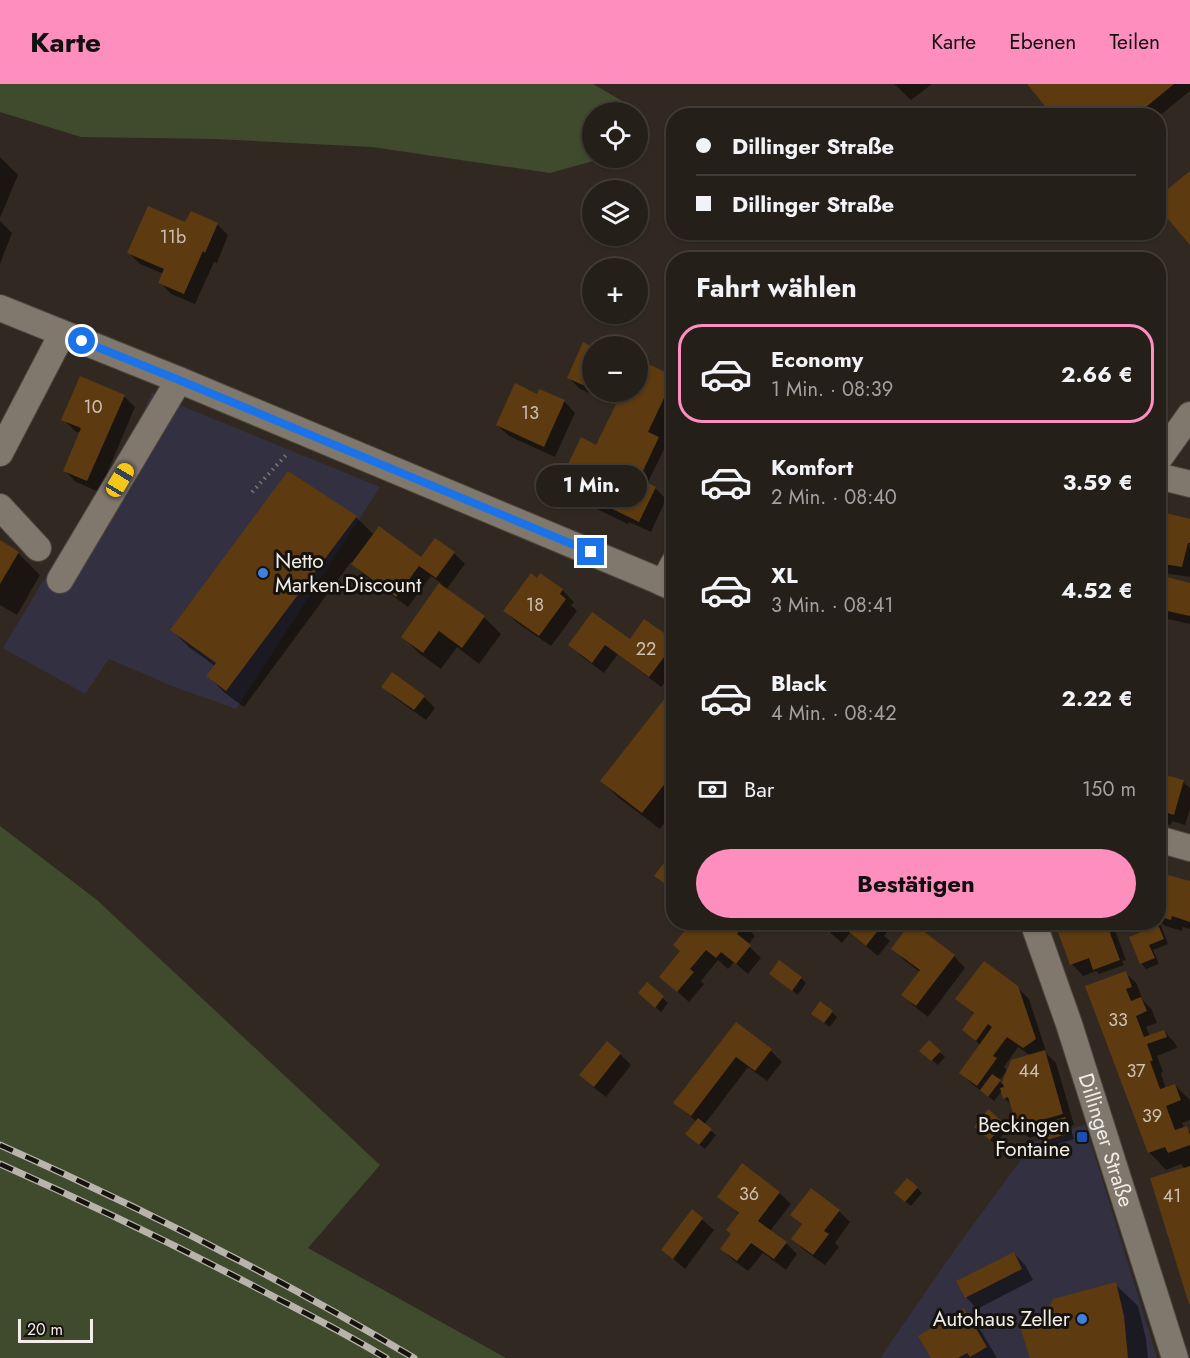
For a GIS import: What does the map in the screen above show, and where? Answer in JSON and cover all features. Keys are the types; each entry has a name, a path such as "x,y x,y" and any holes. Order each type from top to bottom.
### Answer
{"street":[{"path":"0,308 666,576"},
{"path":"0,453 62,334"},
{"path":"60,580 179,380"},
{"path":"1166,449 1190,415"},
{"path":"1166,478 1190,484"},
{"path":"0,507 38,548"},
{"path":"1166,841 1190,848"},
{"name":"Dillinger Straße","path":"1036,930 1069,1024 1174,1358"}],"path":[{"path":"252,492 306,433"}],"shaded area":[{"path":"152,392 380,487 236,709 172,686 109,659 85,694 3,648 141,417"},
{"path":"1085,1124 1157,1358 880,1358 956,1248 1034,1142"}],"green space":[{"path":"0,84 593,84 624,102 582,102 582,164 550,173 372,147 216,139 81,137 0,112"},
{"path":"0,826 97,900 380,1165 308,1248 506,1358 0,1358"}],"building":[{"path":"1027,84 1174,84 1145,108 1046,108"},
{"path":"1190,171 1190,245 1166,216 1166,190"},
{"path":"148,206 185,222 191,211 218,223 184,294 158,283 164,269 127,253"},
{"path":"582,344 582,385 567,378"},
{"path":"648,364 666,372 666,394 648,432 659,437 642,473 630,468 628,473 656,487 639,522 559,483 581,437 596,445 617,402 648,402"},
{"path":"80,376 125,395 87,481 63,471 81,428 61,420"},
{"path":"515,383 537,394 539,389 565,400 544,447 496,425"},
{"name":"Netto Marken-Discount","path":"288,471 357,516 226,691 206,676 216,663 170,630"},
{"path":"1166,513 1190,519 1190,543 1188,543 1182,567 1166,564"},
{"path":"379,526 421,557 435,538 455,552 436,578 419,566 396,597 351,564"},
{"path":"0,540 19,552 0,584"},
{"path":"531,573 537,578 540,573 563,589 560,594 566,599 539,636 503,611"},
{"path":"1167,577 1190,583 1190,616 1166,611"},
{"path":"439,583 485,616 462,648 439,631 423,653 401,637"},
{"path":"592,612 630,639 644,619 666,634 666,655 649,677 605,645 592,663 568,645"},
{"path":"392,672 425,696 414,710 381,687"},
{"path":"666,697 666,782 642,813 600,781"},
{"path":"1166,775 1184,780 1174,815 1166,812"},
{"path":"666,860 666,884 654,876"},
{"path":"1166,875 1190,881 1190,922 1172,916 1171,920 1166,918"},
{"path":"685,930 740,930 737,934 751,945 736,964 721,952 716,958 706,950 690,969 694,972 677,992 659,977 680,951 673,945"},
{"path":"847,930 878,930 866,946"},
{"path":"905,930 922,930 955,955 916,1006 901,995 920,970 891,949"},
{"path":"1109,930 1120,960 1093,970 1089,958 1070,965 1058,932"},
{"path":"1160,930 1164,939 1149,945 1155,958 1140,964 1129,937 1143,931"},
{"path":"779,960 802,977 792,991 769,974"},
{"path":"984,961 1018,986 1036,1039 1023,1048 1007,1037 993,1056 997,1058 977,1086 959,1073 992,1027 988,1024 976,1041 962,1030 974,1013 955,999"},
{"path":"1126,971 1132,987 1126,989 1131,1001 1141,997 1147,1011 1136,1016 1144,1037 1164,1030 1167,1037 1147,1044 1153,1061 1150,1061 1160,1089 1175,1084 1181,1100 1166,1106 1175,1130 1187,1126 1190,1135 1190,1145 1168,1153 1165,1147 1148,1153 1085,986"},
{"path":"647,982 664,996 655,1008 638,993"},
{"path":"820,1001 833,1011 824,1023 811,1014"},
{"path":"736,1022 772,1049 755,1071 736,1057 691,1116 673,1103"},
{"path":"929,1040 941,1051 931,1061 919,1051"},
{"path":"607,1041 621,1053 594,1087 579,1075"},
{"path":"1045,1050 1063,1114 1017,1127 1008,1097 1003,1099 1000,1088 1004,1087 1002,1082 1011,1060"},
{"path":"992,1074 1001,1080 988,1097 980,1090"},
{"path":"988,1109 1004,1123 990,1140 974,1127"},
{"path":"1065,1117 1070,1133 1041,1142 1036,1126"},
{"path":"698,1118 712,1129 699,1145 685,1134"},
{"path":"742,1163 780,1192 758,1221 787,1242 774,1259 751,1243 737,1261 720,1249 731,1234 726,1230 739,1213 717,1197"},
{"path":"1190,1166 1190,1304 1189,1304 1150,1178"},
{"path":"907,1178 918,1187 905,1202 894,1193"},
{"path":"811,1188 840,1210 824,1231 829,1234 813,1255 791,1239 802,1224 790,1215"},
{"path":"692,1209 703,1218 673,1259 661,1250"},
{"path":"1014,1252 1022,1269 965,1298 956,1281"},
{"name":"Autohaus Zeller","path":"1116,1282 1124,1316 1128,1358 1030,1358 1020,1327 1039,1322 1053,1299"},
{"path":"964,1308 987,1347 970,1357 967,1353 958,1358 931,1358 918,1336"}],"railway":[{"path":"0,1145 210,1246 313,1300 414,1358"},
{"path":"0,1164 196,1257 324,1323 386,1358"}],"place":[{"name":"Netto Marken-Discount","path":"263,573"},
{"name":"Beckingen Fontaine","path":"1082,1137"},
{"name":"Autohaus Zeller","path":"1082,1319"}],"route":[{"path":"82,341 591,552"}]}
